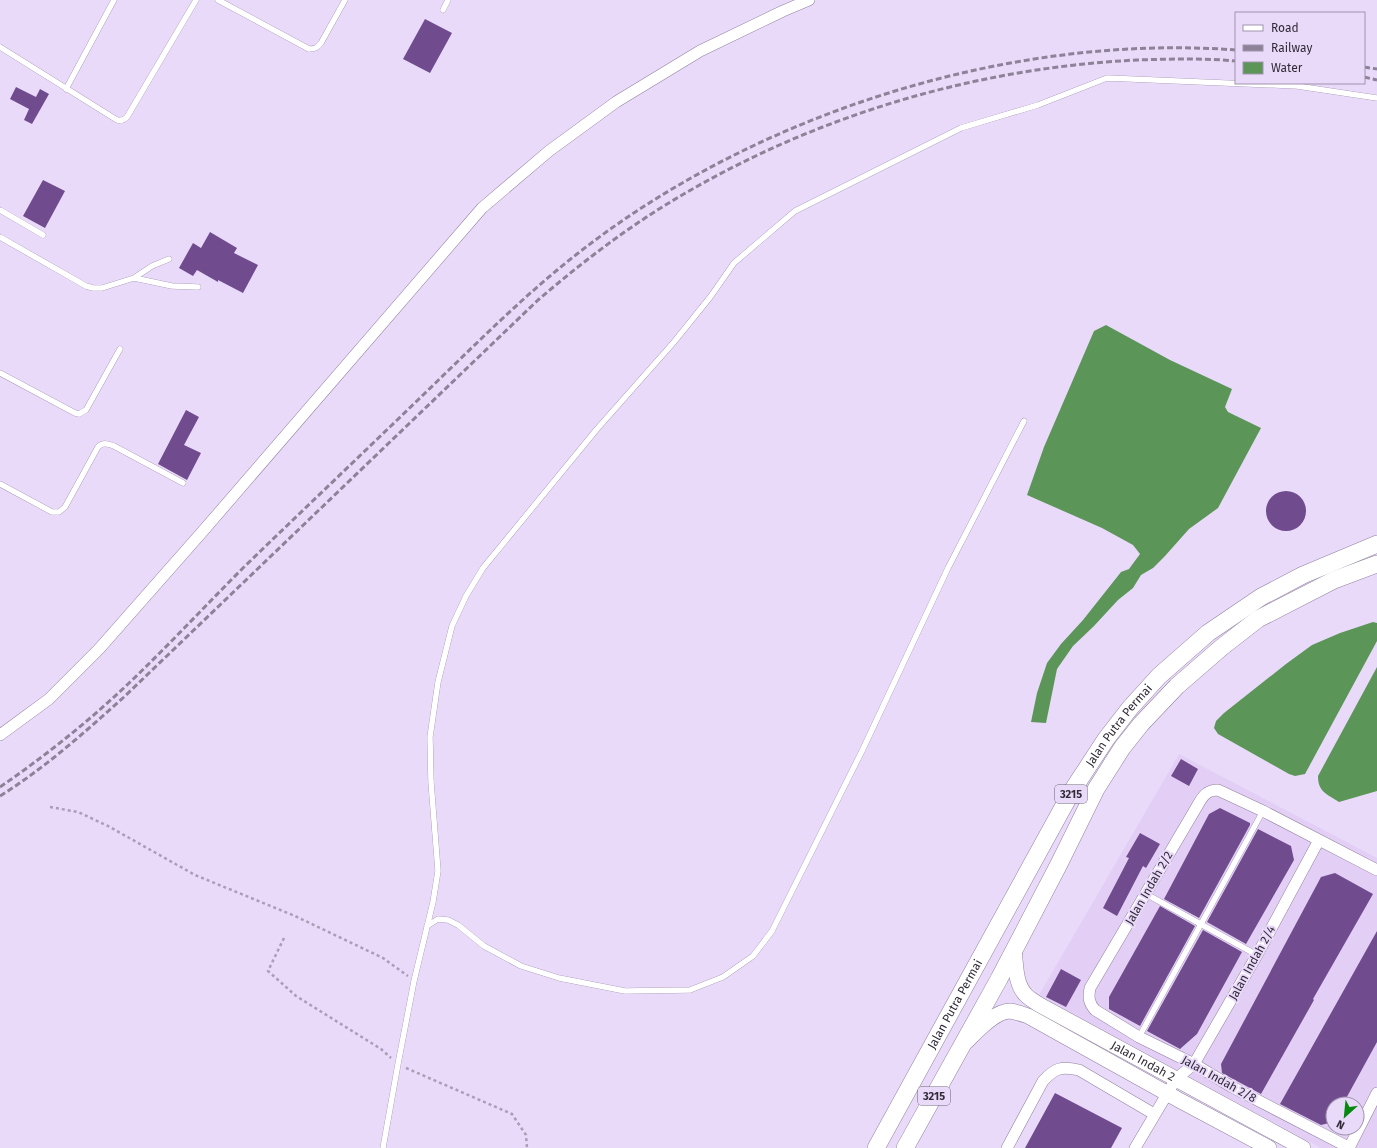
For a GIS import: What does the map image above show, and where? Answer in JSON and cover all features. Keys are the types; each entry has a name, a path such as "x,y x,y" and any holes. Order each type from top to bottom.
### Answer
{"main road":[{"name":"Jalan Putra Permai","path":"876,1148 1072,791 1106,739 1130,708 1160,676 1208,633 1261,597 1303,575 1377,544"},
{"name":"Jalan Putra Permai","path":"905,1148 1014,950 1096,789 1122,748 1146,719 1177,686 1222,647 1258,619 1334,580 1377,564"}],"street":[{"path":"0,735 49,699 99,649 198,537 482,208 549,151 616,102 700,51 809,0"},
{"name":"Jalan Indah 2/2","path":"1090,1005 1088,997 1090,988 1202,799 1211,790 1218,790 1263,811"},
{"path":"1263,811 1377,870"},
{"name":"Jalan Indah 2/4","path":"1135,1148 1176,1079 1194,1064 1257,955 1319,840"},
{"name":"Jalan Indah 2","path":"1014,950 1019,985 1025,994 1042,1007 1303,1148"},
{"name":"Jalan Indah 2/8","path":"1090,1005 1140,1037 1194,1064 1232,1087 1349,1148"},
{"name":"Jalan Indah 2","path":"963,1044 992,1018 1000,1013 1010,1011 1028,1016 1167,1093 1249,1143 1269,1148"},
{"path":"1007,1148 1043,1081 1051,1072 1059,1069 1068,1067 1079,1070 1154,1114"},
{"path":"1349,1148 1377,1093"}],"lane":[{"path":"66,89 114,0"},
{"path":"0,47 120,121 127,117 196,0"},
{"path":"218,0 309,49 314,49 321,43 345,0"},
{"path":"443,10 448,0"},
{"path":"383,1148 414,981 434,902 438,871 431,782 430,737 438,682 452,626 466,596 483,568 597,429 674,342 711,296 734,263 795,211 961,128 1038,105 1107,78 1235,83"},
{"path":"1250,84 1297,86 1377,98"},
{"path":"0,210 43,235"},
{"path":"0,237 86,286 93,288 102,288 134,278 152,266 169,259"},
{"path":"134,278 172,286 198,287"},
{"path":"0,373 79,414 86,410 120,349"},
{"path":"428,926 438,919 448,920 458,925 484,946 521,966 559,978 625,990 690,990 723,977 753,956 772,931 862,751 948,568 1024,421"},
{"path":"0,484 52,512 59,512 65,508 98,448 105,443 114,446 183,482"},
{"path":"1140,1037 1263,811"},
{"path":"1146,894 1257,955"}],"path":[{"path":"50,807 78,812 108,826 195,875 295,916 383,958 414,981"},
{"path":"284,938 268,971 296,996 381,1050 398,1064 512,1114 526,1135 527,1148"}],"shaded area":[{"path":"1179,754 1377,858 1377,1148 1321,1148 1039,995"}],"water":[{"path":"1106,325 1170,360 1232,389 1225,407 1228,412 1261,428 1218,508 1189,529 1165,556 1153,568 1141,575 1133,588 1118,600 1073,646 1057,669 1046,723 1031,722 1037,693 1047,663 1121,572 1129,569 1140,554 1133,545 1102,528 1027,495 1044,447 1094,331"},
{"path":"1373,622 1377,623 1377,641 1305,774 1295,776 1289,774 1218,734 1214,728 1216,721 1224,713 1312,645 1340,633"},
{"path":"1377,667 1377,791 1339,802 1321,789 1318,776"}],"building":[{"path":"425,19 452,33 430,73 403,59"},
{"path":"16,87 36,97 40,89 49,94 32,124 24,120 29,109 10,99"},
{"path":"43,180 65,191 45,228 23,216"},
{"path":"210,232 237,248 234,253 258,265 243,293 218,280 218,282 197,270 193,276 179,268 193,243 201,248"},
{"path":"186,410 199,417 184,445 201,453 187,480 158,464"},
{"path":"1290,491 1297,494 1303,500 1306,511 1305,519 1297,528 1290,531 1282,531 1275,528 1267,519 1266,507 1269,500 1278,492"},
{"path":"1181,759 1198,769 1189,786 1171,776"},
{"path":"1220,808 1250,823 1250,825 1199,918 1164,899 1209,814"},
{"path":"1258,829 1291,846 1294,860 1246,944 1207,922"},
{"path":"1140,833 1160,844 1146,868 1143,866 1117,916 1103,908 1129,858 1126,857"},
{"path":"1335,873 1373,894 1261,1094 1222,1073 1221,1064 1321,877"},
{"path":"1160,906 1195,926 1140,1026 1109,1009 1109,997"},
{"path":"1203,930 1242,952 1197,1034 1180,1049 1147,1031"},
{"path":"1377,931 1377,1042 1347,1096 1325,1096 1325,1124 1321,1125 1280,1104"},
{"path":"1061,969 1081,980 1066,1007 1046,997"},
{"path":"1055,1093 1122,1128 1111,1148 1025,1148"}],"railway":[{"path":"0,787 66,738 128,684 244,567 517,305 577,254 647,204 723,161 804,123 888,93 975,70 1062,55 1150,48 1235,50"},
{"path":"0,796 49,762 124,697 538,300 603,248 672,201 726,171 781,144 838,121 896,102 955,86 1015,73 1076,65 1162,59 1235,61"},
{"path":"1365,67 1377,69"},
{"path":"1365,77 1377,80"}]}
